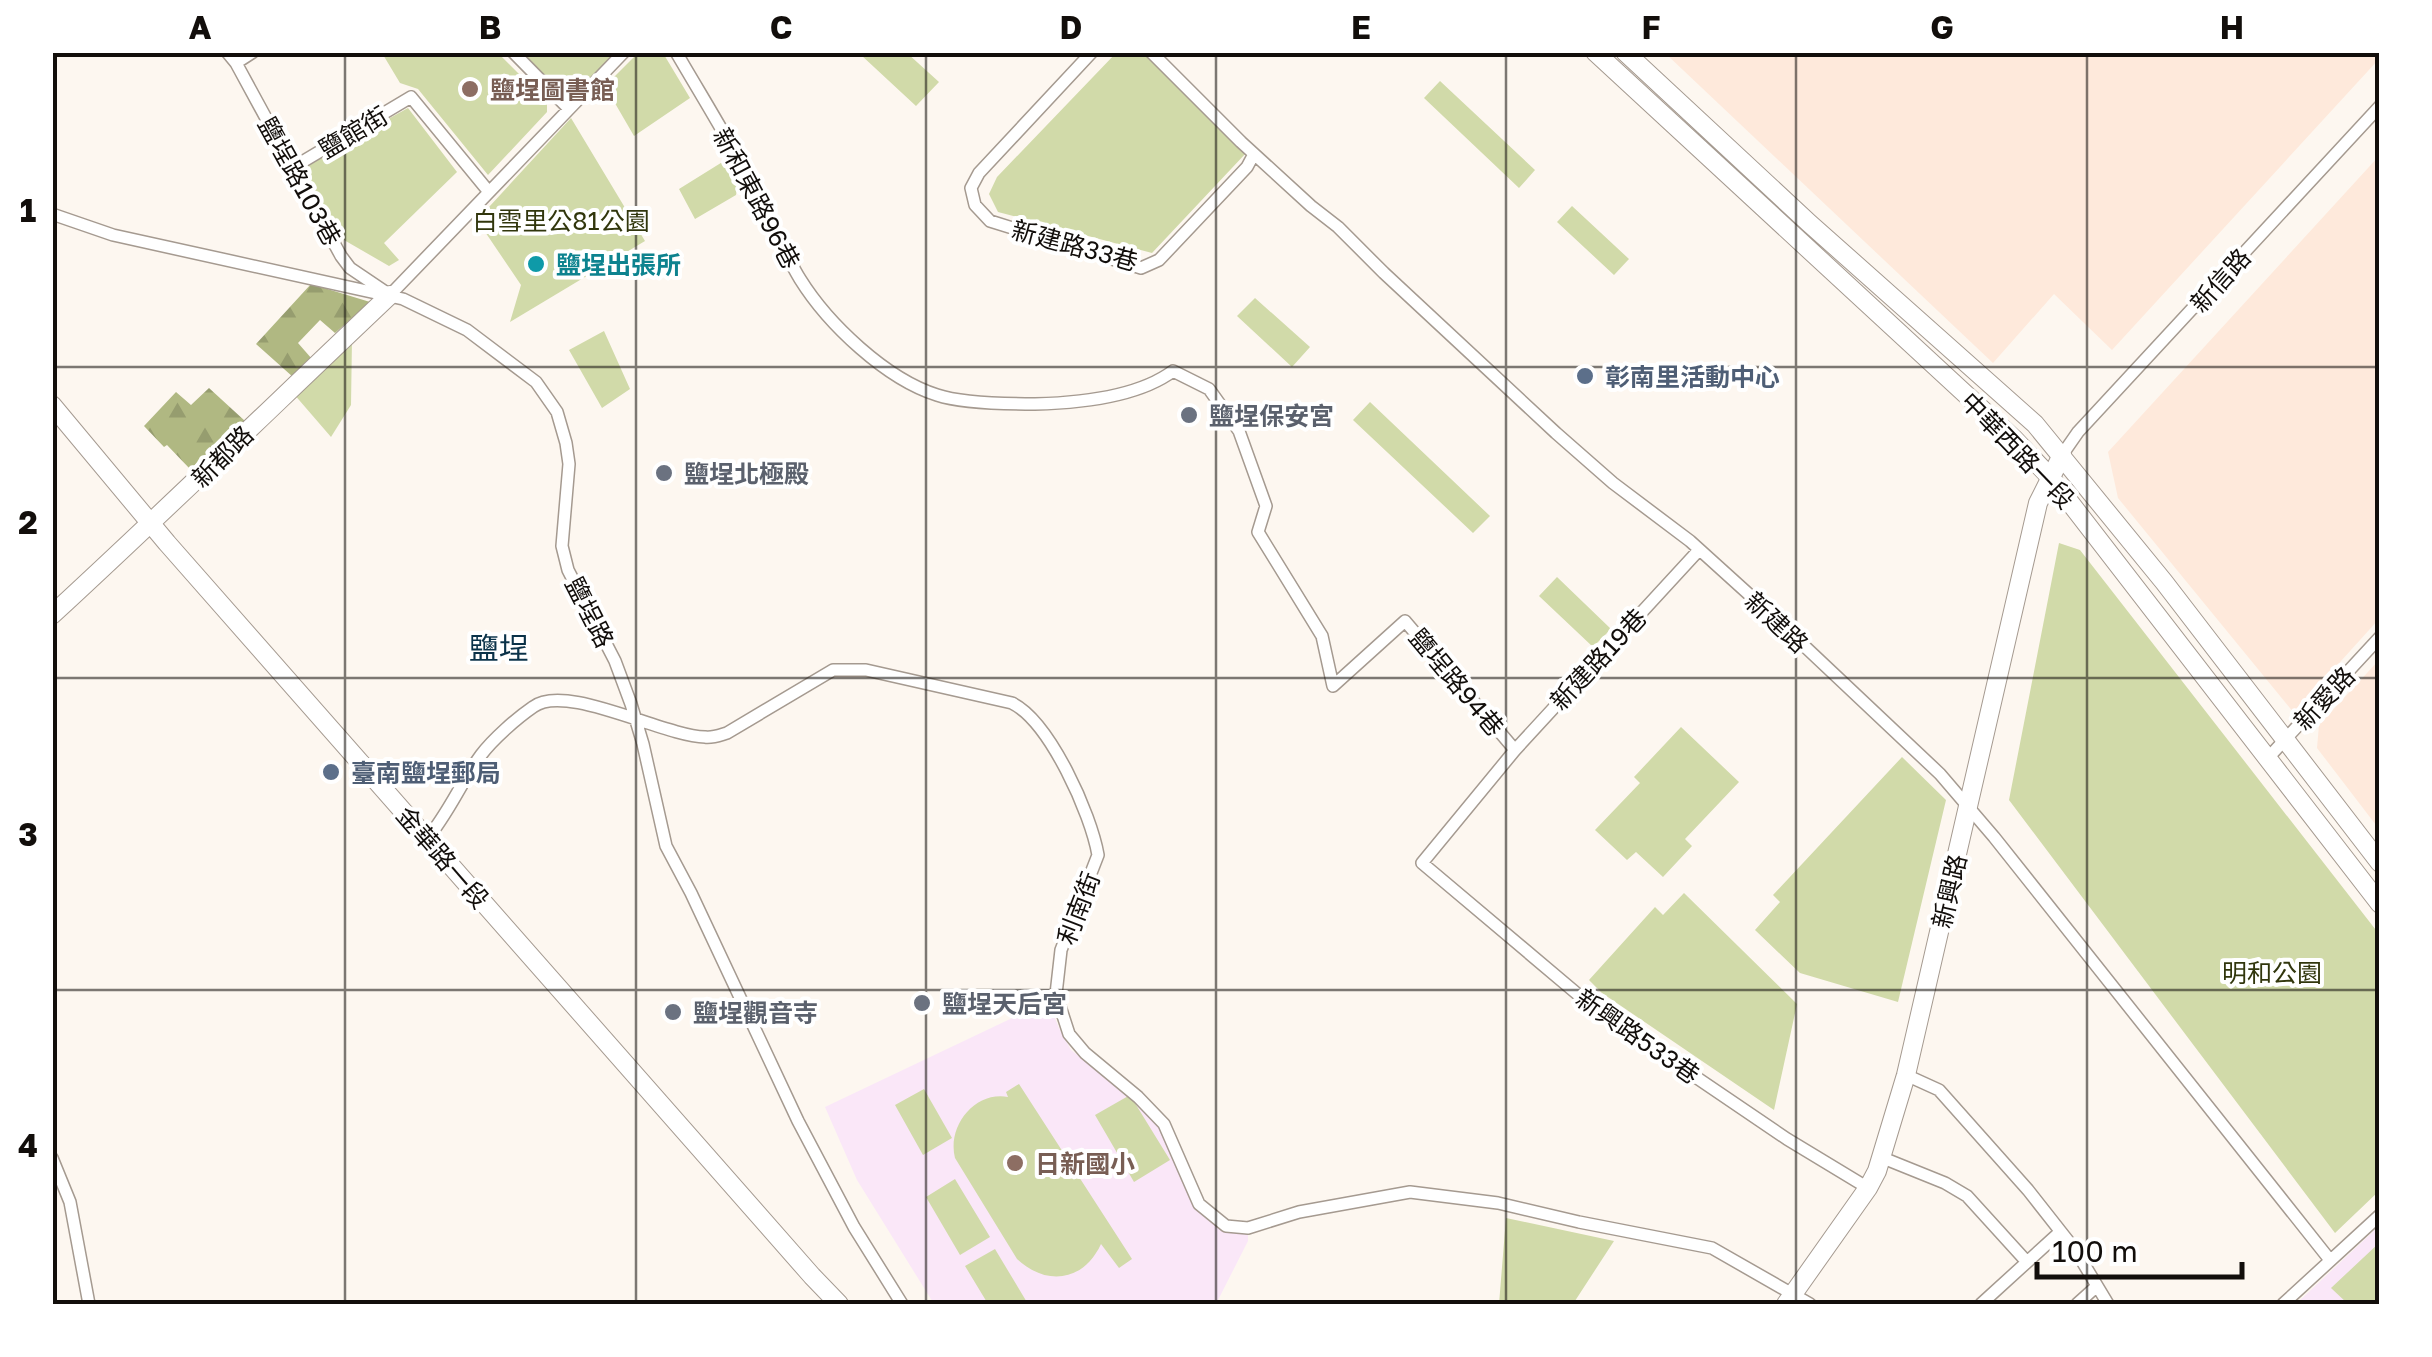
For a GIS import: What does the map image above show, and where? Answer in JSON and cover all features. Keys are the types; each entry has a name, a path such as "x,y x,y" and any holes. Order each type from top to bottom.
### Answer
{"main road":[{"name":"中華西路一段","path":"1595,52 2013,438 2051,478 2380,904"},
{"name":"中華西路一段","path":"1625,52 1809,223 2035,424 2164,582 2380,863"},
{"name":"新都路","path":"52,616 390,295"},
{"name":"金華路一段","path":"52,404 426,840 840,1304"},
{"name":"新興路","path":"1790,1299 1868,1188 1883,1158 1906,1076 2038,503 2062,455"}],"street":[{"path":"232,58 254,52"},
{"path":"513,52 570,109"},
{"path":"390,295 624,52"},
{"name":"新和東路96巷","path":"676,52 759,196 801,281 847,337 886,370 937,396 1006,404 1067,403 1128,391 1158,382 1173,370 1209,389"},
{"name":"新建路33巷","path":"1092,52 979,174 971,188 975,205 990,221 1141,268 1160,260 1247,168 1254,154"},
{"name":"新建路","path":"1151,52 1254,154 1338,227 1556,433 1699,550 1940,774 2330,1260"},
{"name":"鹽埕路103巷","path":"232,58 341,256 350,268 390,295"},
{"name":"鹽館街","path":"292,168 411,97 489,192"},
{"name":"新信路","path":"2062,455 2078,432 2380,106"},
{"name":"鹽埕路","path":"52,214 113,235 390,295 449,321 492,347 536,382 557,412 566,443 569,464 562,546 568,570 615,661 643,744 666,846 798,1121 854,1227 902,1304"},
{"name":"鹽埕路94巷","path":"1209,389 1239,431 1266,506 1258,532 1322,636 1333,686 1405,621 1514,750"},
{"name":"新建路19巷","path":"1422,863 1514,750 1699,550"},
{"name":"新愛路","path":"2268,758 2380,637"},
{"name":"利南街","path":"426,840 442,821 482,753 534,705 545,700 614,710 665,729 710,738 728,732 833,670 866,670 1012,703 1031,716 1062,761 1096,840 1098,855 1060,950 1056,994 1069,1034 1084,1053 1164,1124 1199,1204 1226,1226 1248,1228 1300,1212 1410,1192 1498,1203 1712,1248 1790,1299 1810,1304"},
{"name":"新興路533巷","path":"1422,863 1594,1008 1786,1139 1868,1188"},
{"path":"1906,1076 1940,1090 2076,1251 2108,1304"},
{"path":"52,1158 70,1202 89,1304"},
{"path":"1883,1158 1967,1196 2026,1262"},
{"path":"2283,1304 2380,1215"},
{"path":"1981,1304 2060,1232"},
{"path":"2077,1304 2097,1286"}],"shaded area":[{"path":"2379,52 2379,59 2112,350 2054,294 1993,363 1665,53"},
{"path":"2379,156 2379,619 2294,713 2118,498 2108,452"},
{"path":"2379,660 2379,829 2317,748 2319,725"},
{"name":"日新國小","path":"1048,1001 1071,1050 1157,1118 1207,1211 1248,1230 1248,1241 1216,1304 934,1304 857,1180 825,1107"},
{"path":"2379,1226 2379,1304 2296,1304"}],"green space":[{"path":"382,53 498,53 547,102 547,112 488,175 418,89 400,83"},
{"path":"518,53 616,53 568,105"},
{"path":"638,53 663,53 690,98 634,136 605,86"},
{"path":"907,53 939,82 916,106 861,55"},
{"path":"1116,53 1144,53 1247,152 1152,253 998,212 989,194 997,177"},
{"path":"1440,81 1535,170 1519,188 1424,98"},
{"path":"408,108 457,172 384,243 399,260 389,266 344,240 296,170"},
{"name":"白雪里公81公園","path":"571,118 645,241 510,322 521,285 477,220"},
{"path":"724,161 738,184 736,195 695,219 679,189"},
{"path":"1572,206 1629,259 1614,275 1557,222"},
{"path":"311,284 370,302 335,333 320,320 298,343 312,359 293,377 256,344"},
{"path":"1255,298 1310,347 1292,367 1237,316"},
{"path":"604,331 630,389 602,408 569,350"},
{"path":"352,339 351,405 331,437 293,393"},
{"path":"209,388 245,421 190,469 144,426 176,392 191,405"},
{"path":"1370,402 1490,516 1473,533 1353,420"},
{"name":"明和公園","path":"2059,543 2080,550 2379,934 2379,1191 2335,1233 2009,800"},
{"path":"1557,577 1611,629 1593,647 1539,596"},
{"path":"1681,727 1739,782 1685,839 1692,846 1663,877 1636,852 1627,860 1595,830 1640,783 1634,777"},
{"path":"1902,757 1946,800 1898,1002 1800,973 1755,930 1780,902 1773,895"},
{"path":"1684,893 1797,1004 1774,1110 1602,993 1589,980 1655,907 1663,915"},
{"path":"1019,1084 1132,1259 1119,1268 1101,1244 1085,1266 1064,1276 1040,1274 1029,1268 1017,1259 955,1158 955,1135 966,1114 984,1100 1008,1097 1006,1092"},
{"path":"924,1089 952,1138 923,1155 895,1105"},
{"path":"1130,1095 1170,1160 1134,1182 1095,1115"},
{"path":"955,1179 990,1237 960,1255 926,1197"},
{"path":"1506,1218 1614,1241 1573,1304 1499,1304"},
{"path":"2379,1243 2379,1304 2348,1304 2331,1288"},
{"path":"995,1249 1028,1304 988,1304 965,1266"}],"place":[{"name":"鹽埕圖書館","path":"470,89"},
{"name":"鹽埕出張所","path":"536,264"},
{"name":"彰南里活動中心","path":"1585,376"},
{"name":"鹽埕保安宮","path":"1189,415"},
{"name":"鹽埕北極殿","path":"664,473"},
{"name":"臺南鹽埕郵局","path":"331,772"},
{"name":"鹽埕天后宮","path":"922,1003"},
{"name":"鹽埕觀音寺","path":"673,1012"},
{"name":"日新國小","path":"1015,1163"}],"district":[{"name":"鹽埕","path":"499,648"}]}
